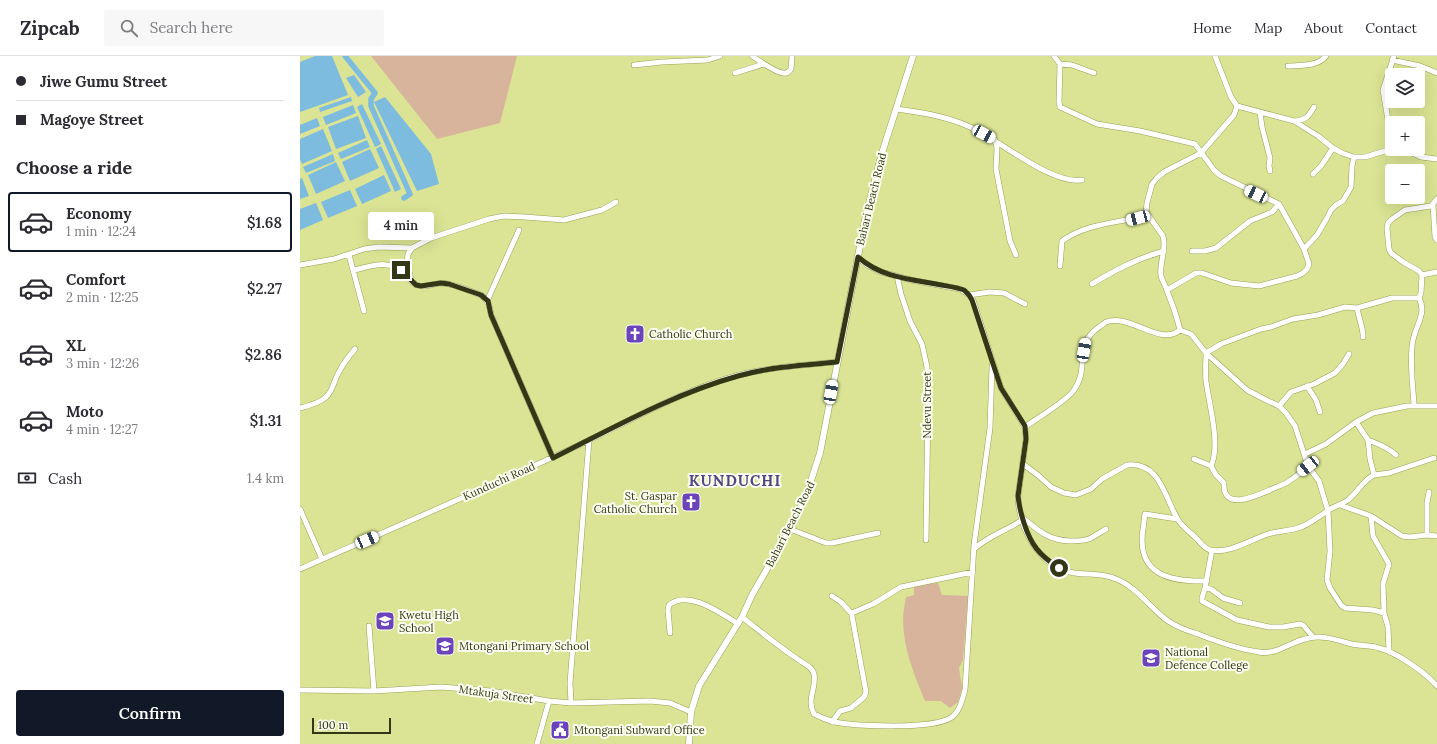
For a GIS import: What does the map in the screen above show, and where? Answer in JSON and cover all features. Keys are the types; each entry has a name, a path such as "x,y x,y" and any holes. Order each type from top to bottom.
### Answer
{"street":[{"path":"634,65 708,60 720,56"},
{"path":"752,56 764,64 786,73 792,69 792,56"},
{"name":"Bahari Beach Road","path":"689,744 691,712 699,686 742,617 752,595 790,529 814,475 820,453 869,201 882,153 913,56"},
{"path":"1054,56 1060,64 1060,107 1097,124 1140,131 1195,144 1221,176 1279,204 1304,248 1309,267 1297,276 1259,286 1231,283 1202,273 1196,273 1167,290"},
{"path":"1216,56 1230,97 1237,106 1294,121 1318,136 1333,148 1354,157 1365,157 1385,151"},
{"path":"1288,66 1312,64 1326,56"},
{"path":"1387,116 1383,90 1393,58 1437,73"},
{"path":"735,73 764,64"},
{"path":"1060,64 1094,73"},
{"path":"1180,330 1167,290 1161,277 1161,265 1165,244 1163,236 1146,212 1149,192 1152,184 1164,172 1201,153 1234,115 1237,106"},
{"path":"1294,121 1306,119 1311,114 1314,107"},
{"path":"896,109 950,119 995,140 1040,169 1059,177 1082,180"},
{"path":"1260,112 1262,127 1270,158 1270,171"},
{"path":"995,140 997,148 996,169 1010,241 1016,256"},
{"path":"1313,174 1321,166 1333,148"},
{"path":"1419,156 1437,159"},
{"path":"1304,248 1317,235 1330,210 1343,201 1351,187 1354,157"},
{"path":"1437,199 1433,205 1435,237 1437,240"},
{"path":"411,281 407,263 408,254 412,248 431,238 489,219 504,216 525,216 564,220 602,210 616,202"},
{"path":"1192,251 1205,251 1216,248 1250,222 1272,212 1279,204"},
{"path":"1414,405 1412,366 1413,341 1423,310 1419,298 1421,293 1422,275 1419,271 1391,253 1387,228 1388,223 1392,219 1405,210 1433,205"},
{"path":"1060,266 1062,241 1072,235 1079,231 1098,226 1148,215"},
{"path":"519,230 488,301 491,315 553,458"},
{"path":"300,265 334,260 378,247 412,248"},
{"path":"1092,284 1120,268 1149,255 1164,251"},
{"path":"349,255 364,311"},
{"path":"858,257 867,265 881,272 960,288 969,295 993,361 1001,388 1025,426 1026,439 1018,496 1019,505 1022,517 1034,547 1051,563 1068,571 1104,576 1119,580 1177,627 1222,644 1267,653 1313,637 1329,638 1354,644 1378,647 1388,651 1430,678 1437,686"},
{"path":"354,270 378,265 391,265 401,270 416,285 421,286 441,283 449,284 481,295 488,301"},
{"path":"1422,275 1437,272"},
{"name":"Ndevu Street","path":"897,276 910,321 922,344 927,367 928,404 926,540"},
{"path":"969,295 990,292 1004,293 1025,304"},
{"path":"1206,353 1221,344 1293,319 1318,315 1345,308 1357,308 1392,298 1419,298"},
{"path":"1357,308 1363,337"},
{"path":"1025,426 1073,392 1081,378 1086,340 1092,332 1106,322 1121,320 1161,334 1175,334 1180,330"},
{"path":"1180,330 1191,334 1206,353 1247,390 1279,406 1295,426 1308,466 1319,481 1328,510 1330,551 1327,580 1330,588 1341,605 1345,608 1373,610 1384,613"},
{"path":"300,408 325,398 330,391 338,372 355,349"},
{"path":"1206,353 1206,378 1214,425 1213,462 1211,466"},
{"path":"1279,406 1291,392 1325,379 1335,373 1343,364 1348,354"},
{"path":"742,617 812,669 815,678 811,701 814,714 832,722 869,726 929,724 942,722 952,717 959,709 965,690 974,549 980,494 990,428 993,361"},
{"name":"Kunduchi Road","path":"300,569 553,458 659,406 710,385 738,375 779,367 837,362"},
{"path":"1307,386 1316,400 1320,412"},
{"path":"1305,454 1326,444 1356,422 1373,413 1414,405 1436,408"},
{"path":"1356,422 1368,440 1370,459 1374,475"},
{"path":"571,703 570,683 588,440"},
{"path":"1368,440 1392,450 1396,455"},
{"path":"1023,464 1051,487 1064,493 1076,495 1091,489 1102,479 1127,465 1132,464 1144,467 1155,475 1161,483 1165,490 1167,500 1177,519 1207,549 1212,550 1228,549 1268,534 1299,528 1320,517 1328,510 1340,505 1358,491 1362,484 1374,475 1389,473 1434,458"},
{"path":"1194,459 1211,466 1216,475 1224,484 1224,489 1227,496 1234,500 1254,497 1288,482 1308,466"},
{"path":"1427,535 1427,503 1429,492"},
{"path":"1340,505 1371,516 1402,536 1437,536"},
{"path":"300,510 322,559"},
{"path":"1177,519 1145,514 1142,536 1144,558 1156,571 1166,577 1191,581 1207,581"},
{"path":"1371,516 1373,536 1389,564 1383,584 1384,613 1388,628 1388,651"},
{"path":"974,549 986,539 1015,525 1022,520 1022,517"},
{"path":"1022,517 1040,532 1049,537 1060,540 1080,541 1088,539 1106,529"},
{"path":"790,529 826,543 878,533"},
{"path":"1212,550 1202,601 1237,620 1269,627 1283,627 1300,624 1303,625 1313,637"},
{"path":"852,614 873,604 901,587 973,572"},
{"path":"1205,588 1211,589 1223,598 1240,603"},
{"path":"832,596 841,602 852,614 866,692 864,697 851,708 840,711 832,722"},
{"path":"670,633 669,605 673,601 683,599 689,599 709,607 737,623"},
{"path":"369,626 374,691"},
{"name":"Mtakuja Street","path":"300,690 374,691 441,687 491,691 548,701 571,703 650,701 670,703 691,712"},
{"path":"537,744 548,701"}],"shaded area":[{"path":"371,56 517,56 500,123 437,139"},
{"path":"938,583 942,595 968,596 963,660 959,668 962,688 958,702 950,708 941,701 925,701 910,661 903,629 903,616 906,597 914,595 914,586"}],"water":[{"path":"315,56 332,56 348,95 300,112 300,62"},
{"path":"354,75 366,92 358,97 346,78"},
{"path":"351,97 352,101 320,112 319,108"},
{"path":"385,97 431,154 439,184 417,191 374,102"},
{"path":"362,104 381,144 375,147 357,107"},
{"path":"353,105 356,113 326,125 323,117"},
{"path":"358,116 366,138 336,149 328,127"},
{"path":"317,118 320,126 300,134 300,125"},
{"path":"323,129 332,151 302,164 300,159 300,139"},
{"path":"367,140 370,147 341,159 338,153"},
{"path":"381,146 401,189 395,192 376,149"},
{"path":"370,149 379,168 350,181 342,162"},
{"path":"333,154 335,161 306,173 303,167"},
{"path":"336,162 345,181 316,194 308,175"},
{"path":"384,175 391,191 362,204 355,189"},
{"path":"302,178 309,196 300,199 300,179"},
{"path":"350,190 357,206 328,218 321,202"},
{"path":"316,203 323,220 300,230 300,209"}],"waterway":[{"path":"345,56 375,93 371,99 371,106 410,194 404,198"}],"place":[{"name":"Catholic Church","path":"635,334"},
{"name":"St. Gaspar Catholic Church","path":"691,502"},
{"name":"Kwetu High School","path":"385,621"},
{"name":"Mtongani Primary School","path":"445,646"},
{"name":"National Defence College","path":"1151,658"},
{"name":"Mtongani Subward Office","path":"560,730"}],"district":[{"name":"KUNDUCHI","path":"735,480"}],"route":[{"path":"401,270 416,285 427,286 441,283 449,284 481,295 488,301 491,315 553,458 659,406 738,375 779,367 837,362 858,257 867,265 881,272 911,280 960,288 969,295 972,300 1001,388 1025,426 1026,439 1018,496 1019,505 1026,528 1034,547 1051,563 1059,568"}]}
